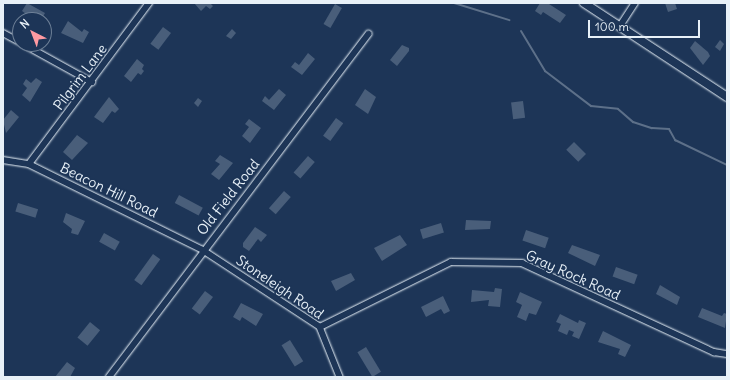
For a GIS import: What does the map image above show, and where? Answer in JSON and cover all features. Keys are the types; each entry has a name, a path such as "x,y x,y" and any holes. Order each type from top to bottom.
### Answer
{"street":[{"name":"Pilgrim Lane","path":"29,164 92,82 149,3"},
{"path":"584,3 727,97"},
{"path":"620,26 636,3"},
{"path":"3,33 12,38"},
{"name":"Old Field Road","path":"109,377 203,250 368,34"},
{"path":"38,52 92,82"},
{"name":"Beacon Hill Road","path":"3,160 29,164 203,250"},
{"name":"Stoneleigh Road","path":"203,250 320,327 340,377"},
{"name":"Gray Rock Road","path":"320,327 451,262 522,263 714,352 727,354"}],"building":[{"path":"27,3 43,12 23,12 22,11"},
{"path":"194,3 210,3 213,6 210,9 206,6 201,11"},
{"path":"540,3 549,4 566,15 560,23 543,12 541,15 535,11"},
{"path":"665,3 675,3 677,9 668,12"},
{"path":"335,4 342,8 330,28 324,24"},
{"path":"68,21 82,32 84,29 89,32 83,43 61,33"},
{"path":"163,27 171,33 158,50 150,44"},
{"path":"232,29 236,33 231,39 226,36"},
{"path":"720,40 724,44 720,51 715,47"},
{"path":"695,41 708,52 710,56 703,65 690,48"},
{"path":"402,45 409,48 409,51 397,66 390,60"},
{"path":"308,53 315,59 302,75 291,67 295,62 299,65"},
{"path":"137,59 144,65 142,69 144,71 141,75 138,73 131,82 124,76"},
{"path":"36,78 42,82 30,102 22,95 27,88 23,84 26,79 31,83"},
{"path":"279,89 286,95 274,110 262,101 265,96 269,100"},
{"path":"365,89 376,97 368,114 355,105"},
{"path":"109,97 119,109 115,113 112,111 103,123 94,117"},
{"path":"198,98 202,101 198,107 194,103"},
{"path":"523,101 525,118 513,119 511,102"},
{"path":"11,110 19,117 6,133 3,120"},
{"path":"336,118 343,123 330,141 323,136"},
{"path":"249,119 261,128 250,143 242,136 249,127 245,124"},
{"path":"77,135 88,143 72,160 63,152"},
{"path":"574,142 586,154 578,162 566,150"},
{"path":"220,155 233,163 219,180 211,174 220,164 215,161"},
{"path":"308,156 315,162 300,179 294,173"},
{"path":"284,191 291,197 276,214 269,208"},
{"path":"179,195 203,208 199,216 175,203"},
{"path":"18,203 38,209 35,218 15,212"},
{"path":"66,213 85,221 78,235 71,233 72,229 63,222"},
{"path":"466,220 491,221 490,229 465,230"},
{"path":"441,223 444,233 423,239 420,229"},
{"path":"255,227 267,235 261,242 258,239 249,251 243,247 243,243"},
{"path":"526,230 549,238 545,248 522,240"},
{"path":"104,233 120,242 115,250 99,242"},
{"path":"400,235 407,245 382,261 374,248"},
{"path":"572,245 600,255 595,266 568,253"},
{"path":"153,254 160,259 141,285 134,280"},
{"path":"616,267 638,275 634,284 613,276"},
{"path":"351,273 355,280 336,291 331,281"},
{"path":"660,285 680,297 677,305 656,294"},
{"path":"495,288 502,289 500,307 488,306 489,300 471,302 472,290 494,292"},
{"path":"205,291 213,297 200,315 192,309"},
{"path":"520,292 542,302 536,315 529,313 526,321 517,317 522,305 516,302"},
{"path":"443,296 450,311 444,314 441,309 426,317 421,307"},
{"path":"241,303 263,314 256,326 242,317 240,321 233,317"},
{"path":"702,308 722,316 724,313 727,314 725,328 698,317"},
{"path":"560,314 578,323 579,320 586,323 579,339 572,336 574,332 569,330 567,335 558,331 561,324 556,322"},
{"path":"90,322 100,330 88,346 77,338"},
{"path":"603,331 631,345 625,357 618,354 620,349 598,342"},
{"path":"290,340 303,361 295,367 282,345"},
{"path":"366,347 381,372 372,377 357,352"},
{"path":"67,362 75,368 70,377 55,377"}],"waterway":[{"path":"454,3 509,20"},
{"path":"521,31 545,71 591,106 618,109 633,122 652,128 669,129 675,140 727,165"}]}
